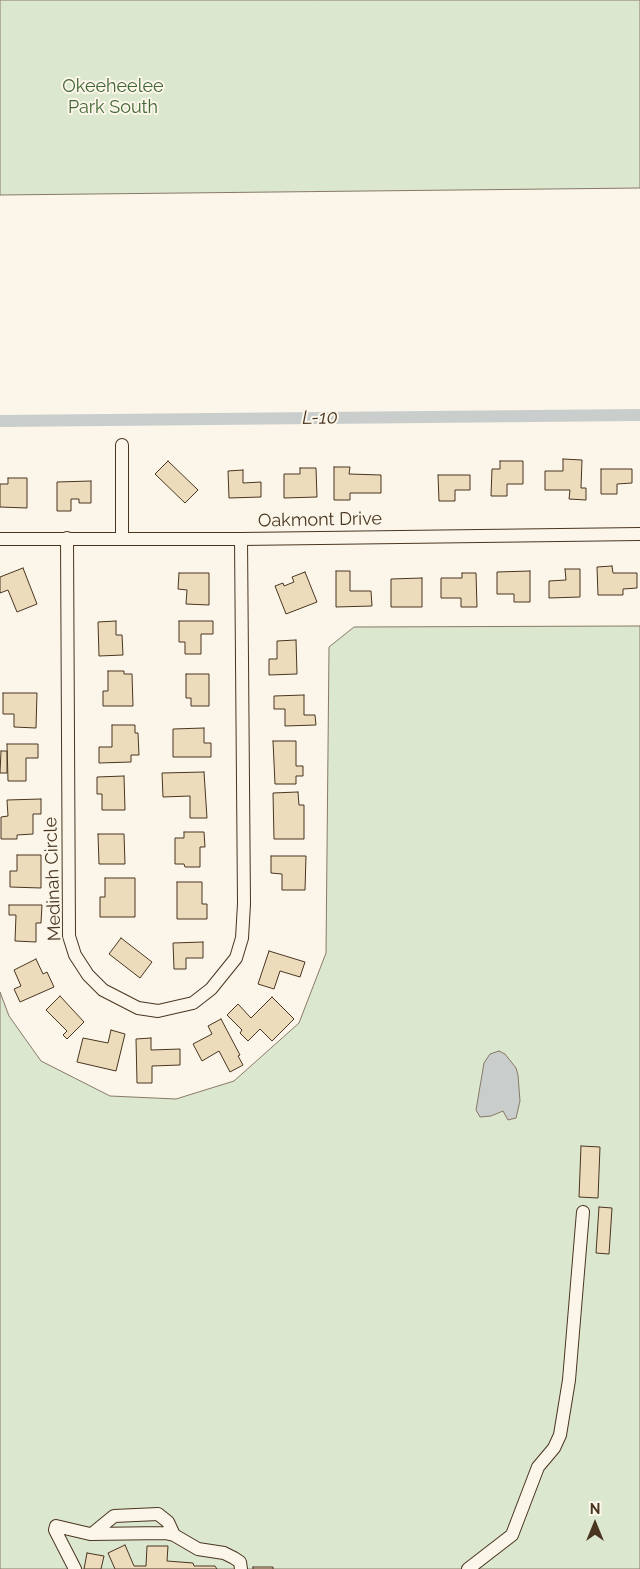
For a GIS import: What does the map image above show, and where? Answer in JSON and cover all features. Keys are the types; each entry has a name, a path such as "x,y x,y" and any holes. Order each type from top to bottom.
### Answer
{"street":[{"path":"122,445 122,538"},
{"name":"Oakmont Drive","path":"0,538 241,539 640,534"},
{"name":"Medinah Circle","path":"67,538 69,936 75,955 88,976 103,990 138,1008 158,1010 193,1003 210,989 236,958 242,938 244,904 241,539"},
{"path":"468,1569 512,1535 538,1467 554,1448 560,1435 569,1380 584,1212"},
{"path":"92,1534 114,1516 158,1514 168,1522 174,1535"},
{"path":"75,1569 55,1530 56,1526 92,1534 165,1533 174,1535 198,1549 234,1558 240,1562 241,1569"}],"green space":[{"name":"Okeeheelee Park South","path":"0,0 640,0 640,188 0,195"},
{"path":"640,626 640,1569 0,1569 0,992 9,1016 41,1061 110,1096 176,1099 234,1081 299,1023 326,953 329,647 354,627"}],"shaded area":[{"path":"499,1051 505,1054 516,1068 518,1075 520,1101 516,1118 508,1120 503,1111 491,1116 480,1117 476,1110 484,1063 490,1054"}],"building":[{"path":"563,459 582,460 581,488 586,488 586,500 569,499 570,490 545,490 545,471 563,471"},
{"path":"168,461 198,490 185,503 155,474"},
{"path":"500,461 523,461 523,484 507,484 507,496 491,496 492,469 500,469"},
{"path":"334,467 350,467 349,474 381,475 381,493 350,493 350,500 334,500"},
{"path":"300,468 316,468 317,497 284,498 284,474 300,474"},
{"path":"601,469 632,469 632,483 617,484 617,494 601,494"},
{"path":"243,470 243,483 261,482 261,497 229,498 228,471"},
{"path":"438,475 470,475 470,490 455,490 455,501 439,501"},
{"path":"8,478 27,478 27,508 0,507 0,484 8,484"},
{"path":"91,481 91,503 79,503 79,499 71,499 71,511 57,511 57,482"},
{"path":"612,566 613,573 637,573 637,588 623,589 623,595 598,595 597,567"},
{"path":"23,568 37,604 17,612 8,590 0,593 0,577"},
{"path":"565,569 580,569 580,597 549,598 549,581 566,580"},
{"path":"336,571 350,571 350,591 371,591 372,606 336,607"},
{"path":"530,571 530,602 514,602 514,594 497,594 497,572"},
{"path":"305,572 317,602 286,614 275,586 283,583 284,586 294,582 292,577"},
{"path":"179,573 209,573 209,605 186,604 187,590 178,589"},
{"path":"462,573 476,573 477,607 461,607 461,598 441,598 441,578 462,578"},
{"path":"422,578 422,607 391,607 391,579"},
{"path":"116,621 116,635 122,635 123,655 99,656 98,622"},
{"path":"179,621 213,621 213,634 201,634 201,654 185,654 185,642 179,642"},
{"path":"296,640 297,674 269,675 269,659 277,659 277,641"},
{"path":"108,671 124,671 124,674 132,674 133,706 103,706 103,691 108,691"},
{"path":"186,674 209,674 209,706 191,706 191,698 186,698"},
{"path":"3,693 37,693 36,728 14,727 14,714 3,714"},
{"path":"304,695 304,715 315,715 316,725 285,726 285,709 274,709 274,696"},
{"path":"112,725 135,725 135,733 138,733 139,755 131,755 131,762 99,763 99,747 112,747"},
{"path":"204,728 204,743 211,743 211,757 173,757 173,729"},
{"path":"273,741 296,741 296,766 303,766 303,776 296,776 296,784 275,784"},
{"path":"7,744 38,744 38,758 26,758 26,781 8,781"},
{"path":"1,751 7,751 7,773 0,773"},
{"path":"204,772 207,818 190,818 190,796 163,797 162,773"},
{"path":"124,776 125,810 102,810 102,794 97,794 97,777"},
{"path":"298,792 299,805 304,805 304,839 274,839 273,793"},
{"path":"41,799 41,814 33,814 33,834 17,835 17,839 1,839 1,817 8,816 7,800"},
{"path":"184,832 204,832 205,847 200,847 200,867 185,867 184,864 175,864 175,838 184,838"},
{"path":"98,834 124,834 125,864 99,864"},
{"path":"17,855 41,855 41,888 10,887 10,871 17,871"},
{"path":"271,856 306,856 305,890 282,890 282,874 271,873"},
{"path":"105,878 135,878 135,917 100,917 100,897 105,897"},
{"path":"177,882 202,882 202,904 207,904 207,919 177,919"},
{"path":"9,905 42,905 41,923 36,923 36,942 15,941 16,915 9,915"},
{"path":"121,938 152,962 140,978 109,954"},
{"path":"203,942 203,958 186,958 186,969 174,969 173,943"},
{"path":"269,951 305,962 300,977 280,971 274,989 258,984"},
{"path":"36,959 43,974 47,972 54,987 20,1002 14,989 21,986 14,970"},
{"path":"60,996 84,1022 67,1039 63,1035 67,1031 46,1010"},
{"path":"272,997 294,1019 272,1041 260,1029 248,1041 240,1033 242,1030 227,1015 238,1004 251,1018"},
{"path":"221,1019 240,1055 238,1056 243,1065 230,1072 219,1051 202,1061 193,1044 212,1034 208,1026"},
{"path":"111,1030 125,1034 116,1071 77,1062 83,1038 108,1043"},
{"path":"151,1038 151,1050 180,1049 180,1065 152,1066 152,1083 137,1083 136,1039"},
{"path":"581,1146 600,1147 598,1198 579,1197"},
{"path":"599,1207 612,1208 609,1254 596,1253"},
{"path":"125,1545 134,1566 146,1566 147,1546 168,1546 167,1561 193,1563 194,1566 215,1566 217,1569 115,1569 108,1553"},
{"path":"87,1553 104,1556 101,1569 84,1569"},
{"path":"253,1567 273,1567 273,1569 253,1569"}],"waterway":[{"name":"L-10","path":"0,421 640,415"}]}
